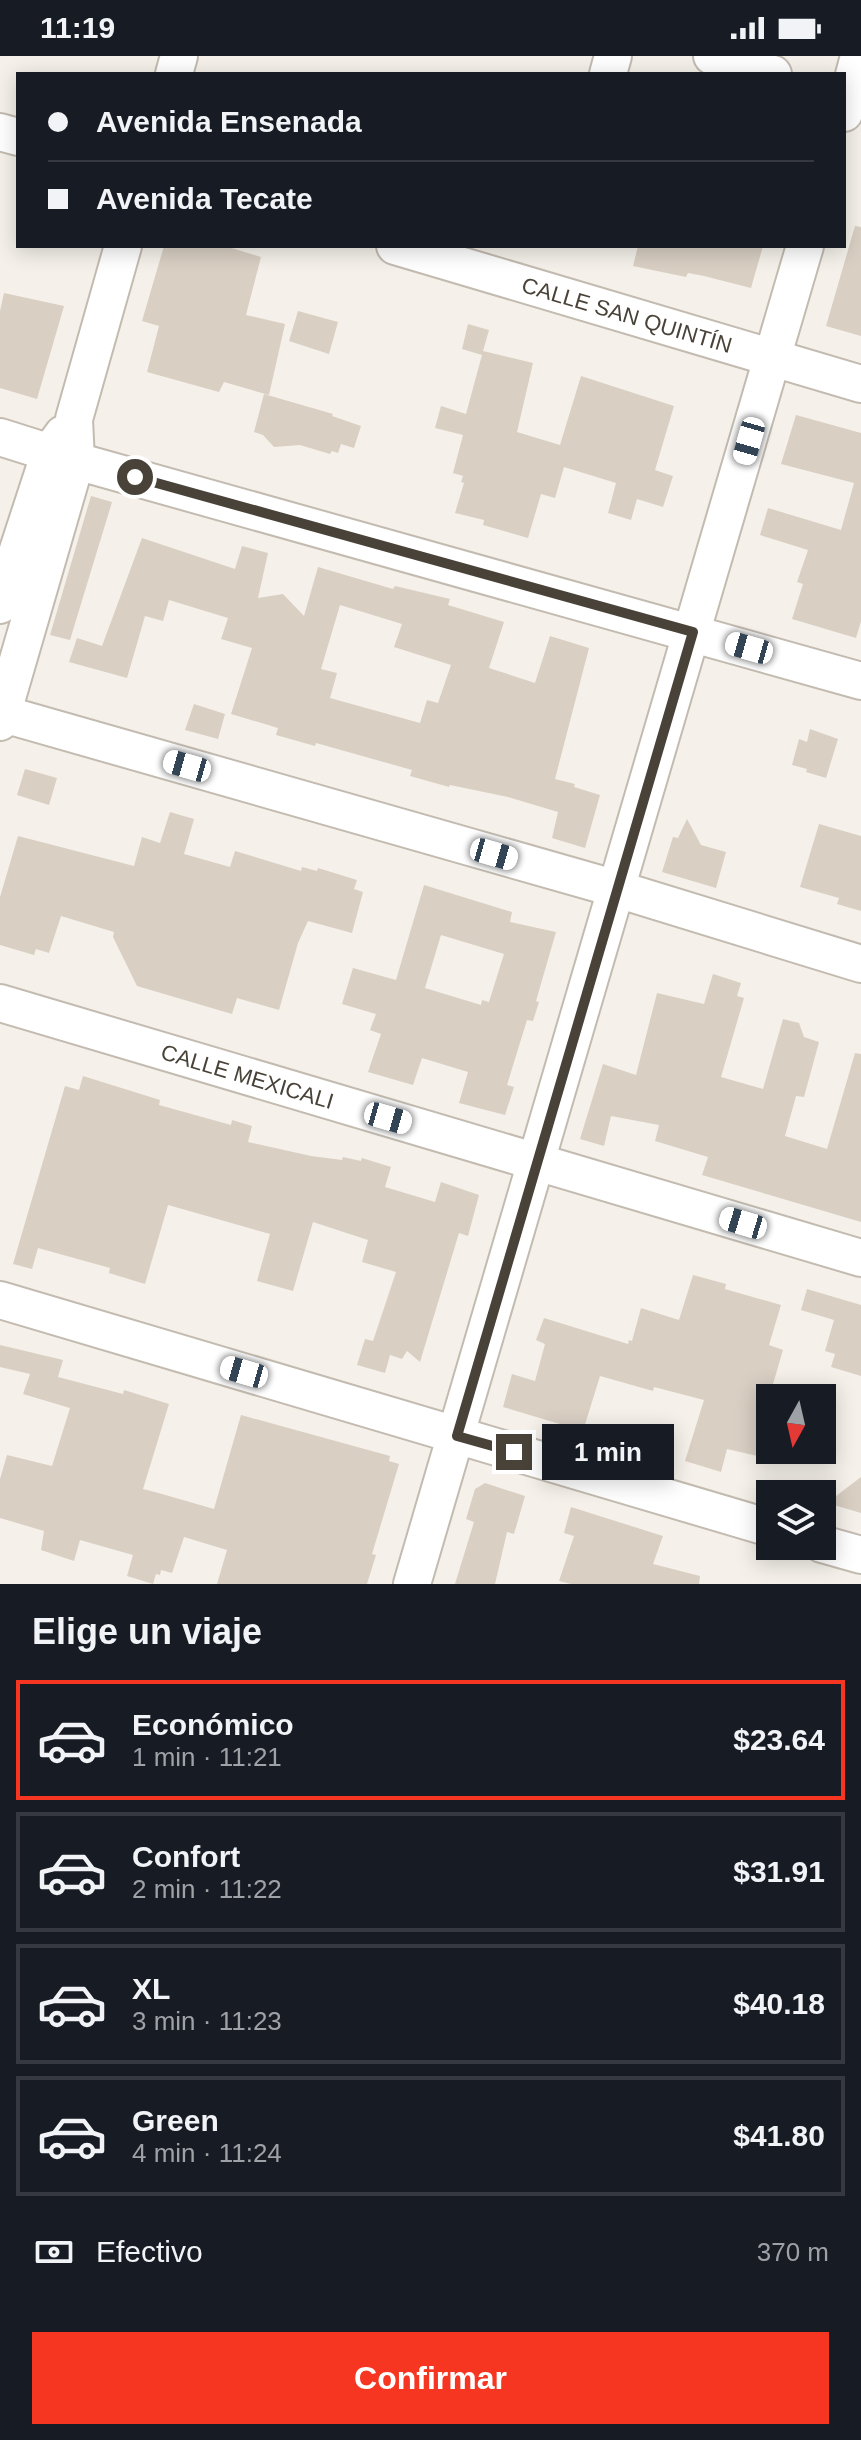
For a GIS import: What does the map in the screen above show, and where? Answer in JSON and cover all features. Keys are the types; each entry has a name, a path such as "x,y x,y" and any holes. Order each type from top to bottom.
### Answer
{"street":[{"path":"712,56 766,72"},
{"path":"850,101 859,56"},
{"path":"122,248 63,456 1,716 617,889 861,964"},
{"name":"CALLE SAN QUINTÍN","path":"402,248 861,384"},
{"path":"412,1584 804,248"},
{"path":"0,437 861,681"},
{"path":"0,605 63,456"},
{"name":"CALLE MEXICALI","path":"0,1003 861,1258"},
{"path":"0,1300 756,1524"},
{"path":"836,1548 861,1555"}],"building":[{"path":"855,226 861,227 861,336 826,326"},
{"path":"163,248 232,248 261,257 246,315 285,324 269,395 224,382 219,392 147,372 159,326 142,321"},
{"path":"638,248 762,248 751,288 688,273 686,277 633,266"},
{"path":"4,293 64,306 37,399 0,388 0,311"},
{"path":"298,311 338,322 329,354 289,341"},
{"path":"468,324 489,330 483,351 533,363 517,432 560,445 581,376 674,406 655,470 673,476 663,507 637,499 631,520 608,513 616,483 564,467 555,498 541,494 528,538 483,525 484,520 455,513 464,483 461,482 463,476 453,473 463,435 435,428 441,406 466,414 482,355 462,349"},
{"path":"264,394 333,414 361,426 354,448 341,444 338,453 332,451 330,454 300,445 274,447 263,435 254,432"},
{"path":"796,415 861,433 861,621 856,638 792,619 803,584 797,582 808,550 760,535 768,508 841,530 854,483 781,464"},
{"path":"91,496 112,502 70,640 50,635"},
{"path":"142,538 235,569 242,546 268,553 258,598 283,594 304,616 318,567 393,589 395,586 450,599 448,605 504,622 489,668 535,683 550,636 589,648 555,779 600,795 585,848 552,838 558,812 508,797 449,787 410,776 412,770 276,735 278,728 231,714 252,648 221,639 228,618 169,600 163,621 145,616 127,678 69,662 77,638 102,646","holes":["340,605 402,624 394,647 451,665 438,703 427,700 420,723 330,698 337,673 321,669"]},
{"path":"194,704 225,714 218,739 185,730"},
{"path":"810,729 838,739 826,778 792,765 799,739 807,742"},
{"path":"25,769 57,778 49,805 17,795"},
{"path":"170,812 194,819 184,854 230,867 235,851 301,871 302,867 317,871 318,868 357,880 354,889 363,892 352,933 308,921 298,943 279,1010 237,998 232,1014 137,986 113,937 114,932 61,916 49,953 36,949 34,955 0,945 0,897 18,836 134,866 142,837 160,843"},
{"path":"687,819 701,845 726,852 716,888 662,872 673,837 678,838"},
{"path":"819,824 861,836 861,911 837,904 839,898 800,887"},
{"path":"424,885 512,912 510,922 556,932 533,1021 527,1020 507,1085 514,1087 505,1115 459,1103 468,1072 422,1058 413,1085 368,1072 381,1034 370,1030 376,1014 342,1004 353,968 396,980","holes":["441,935 504,954 489,1002 482,1000 481,1005 425,988"]},
{"path":"713,974 741,983 737,996 744,998 721,1077 763,1089 783,1019 799,1023 804,1037 819,1042 804,1097 796,1096 785,1136 827,1149 855,1053 861,1054 861,1222 702,1175 708,1157 655,1141 659,1125 611,1116 604,1146 580,1139 603,1064 636,1075 657,993 704,1004"},
{"path":"83,1076 160,1100 159,1105 231,1125 232,1120 252,1126 248,1142 311,1156 361,1161 362,1158 391,1167 385,1187 435,1202 441,1182 479,1195 468,1236 459,1233 420,1362 407,1351 402,1359 390,1355 385,1373 357,1365 365,1339 373,1341 396,1272 362,1262 368,1240 313,1222 293,1291 257,1281 270,1234 168,1205 145,1284 109,1273 110,1268 38,1248 32,1269 13,1264 65,1086 79,1090"},
{"path":"693,1275 726,1284 725,1289 781,1305 769,1345 783,1350 773,1384 756,1384 756,1456 727,1449 721,1472 685,1461 704,1400 654,1387 653,1391 600,1376 583,1431 503,1407 512,1374 535,1381 545,1344 536,1340 544,1318 628,1344 629,1340 632,1341 641,1308 679,1320"},
{"path":"807,1289 861,1305 861,1376 831,1367 835,1354 825,1351 834,1320 801,1310"},
{"path":"0,1345 63,1360 58,1377 123,1394 124,1390 169,1404 143,1489 214,1509 241,1415 390,1456 389,1461 399,1464 372,1554 376,1555 367,1584 217,1584 227,1550 184,1537 172,1573 161,1570 153,1584 127,1576 133,1555 80,1540 74,1561 41,1550 44,1531 0,1518 0,1479 7,1455 52,1466 70,1408 23,1394 30,1374 0,1367"},
{"path":"861,1477 861,1513 836,1506 836,1496"},
{"path":"485,1483 525,1496 514,1534 507,1532 495,1584 455,1584 474,1522 466,1519 475,1489"},
{"path":"571,1507 663,1536 653,1564 700,1576 699,1584 571,1584 559,1581 574,1536 564,1533"}],"route":[{"path":"135,477 693,632 457,1436 514,1452"}]}
